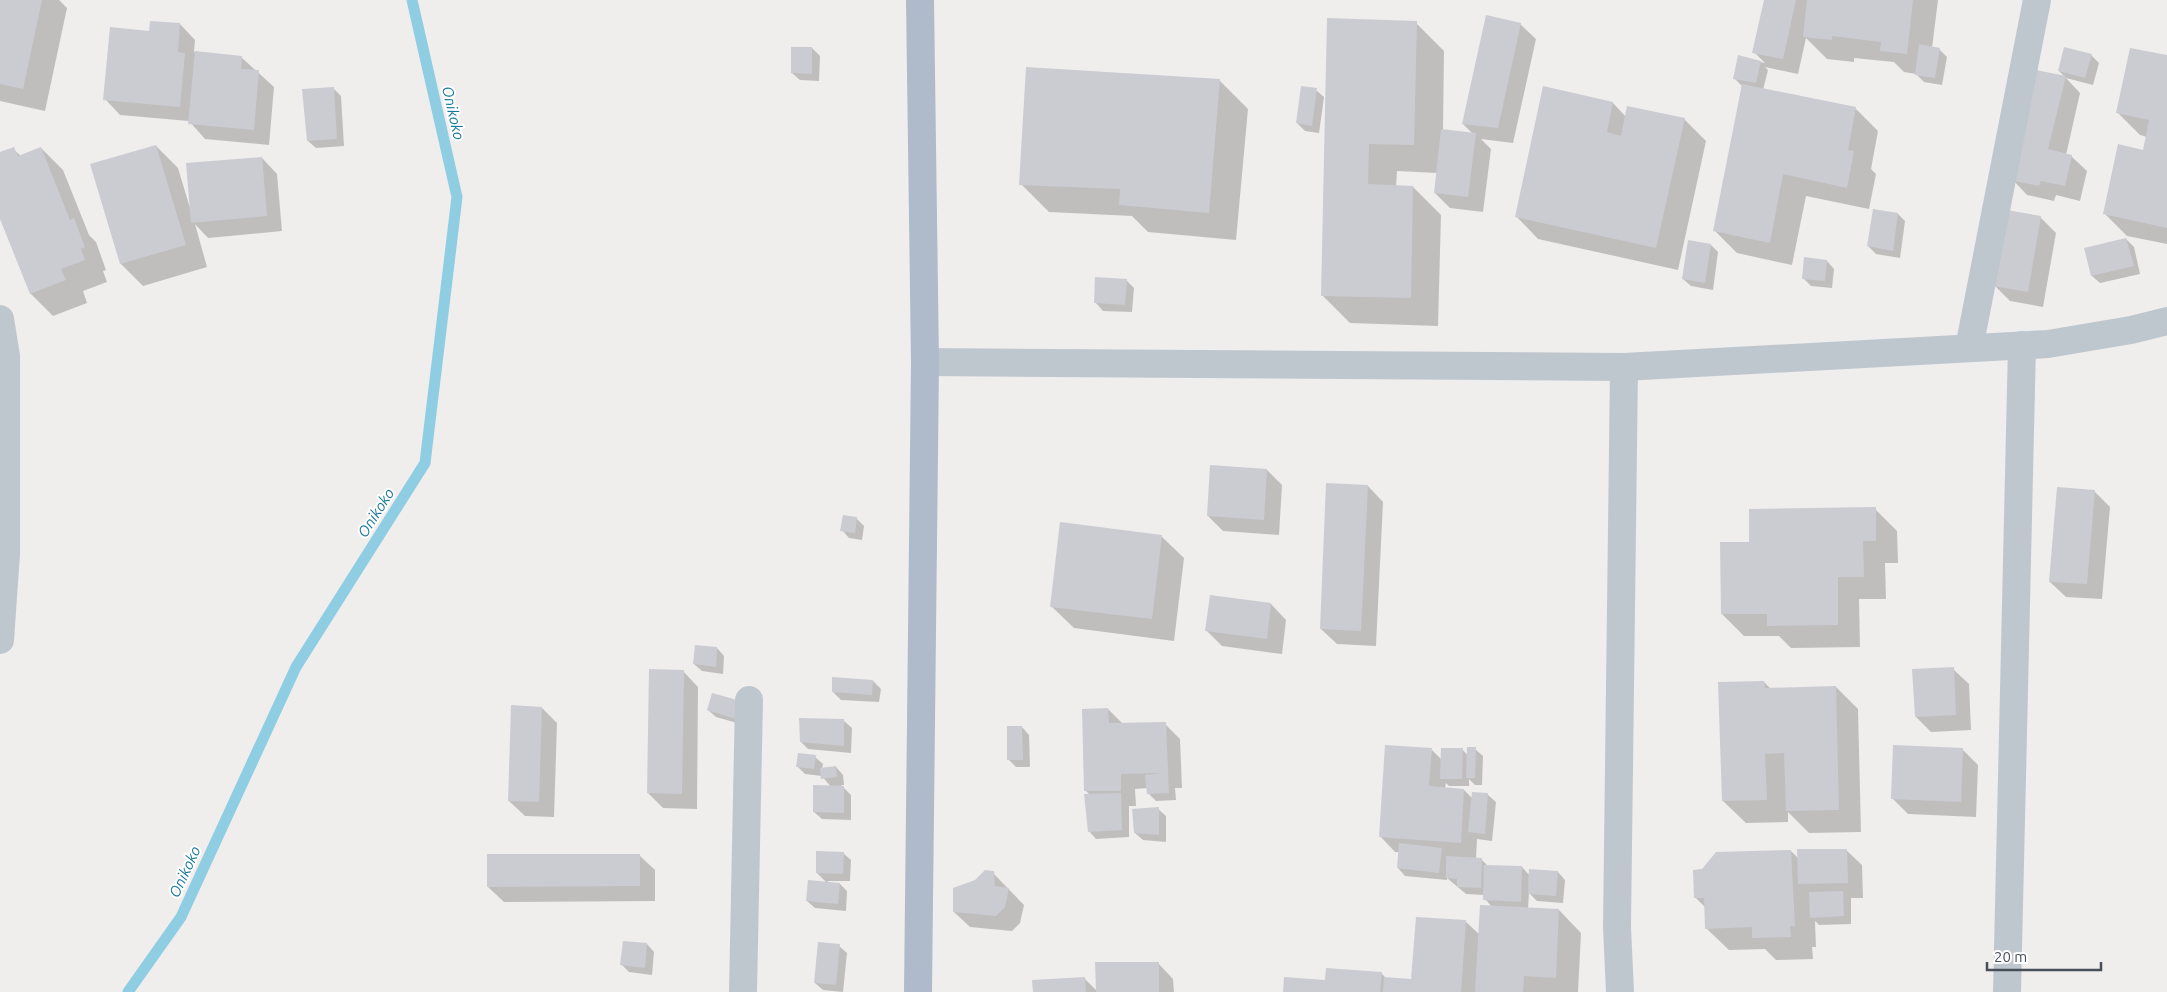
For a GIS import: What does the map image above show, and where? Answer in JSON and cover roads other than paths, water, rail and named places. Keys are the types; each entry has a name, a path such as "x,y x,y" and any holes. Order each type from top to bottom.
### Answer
{"main road":[{"path":"918,992 926,362 920,0"}],"street":[{"path":"1969,348 2037,0"},
{"path":"0,319 6,356 6,554 0,640"},
{"path":"926,362 1624,367 2048,344 2131,330 2167,321"},
{"path":"2007,992 2022,345"},
{"path":"1620,992 1617,927 1624,367"},
{"path":"743,992 749,700"}],"waterway":[{"name":"Onikoko","path":"128,992 181,917 296,667 425,463 457,197 412,0"}]}
